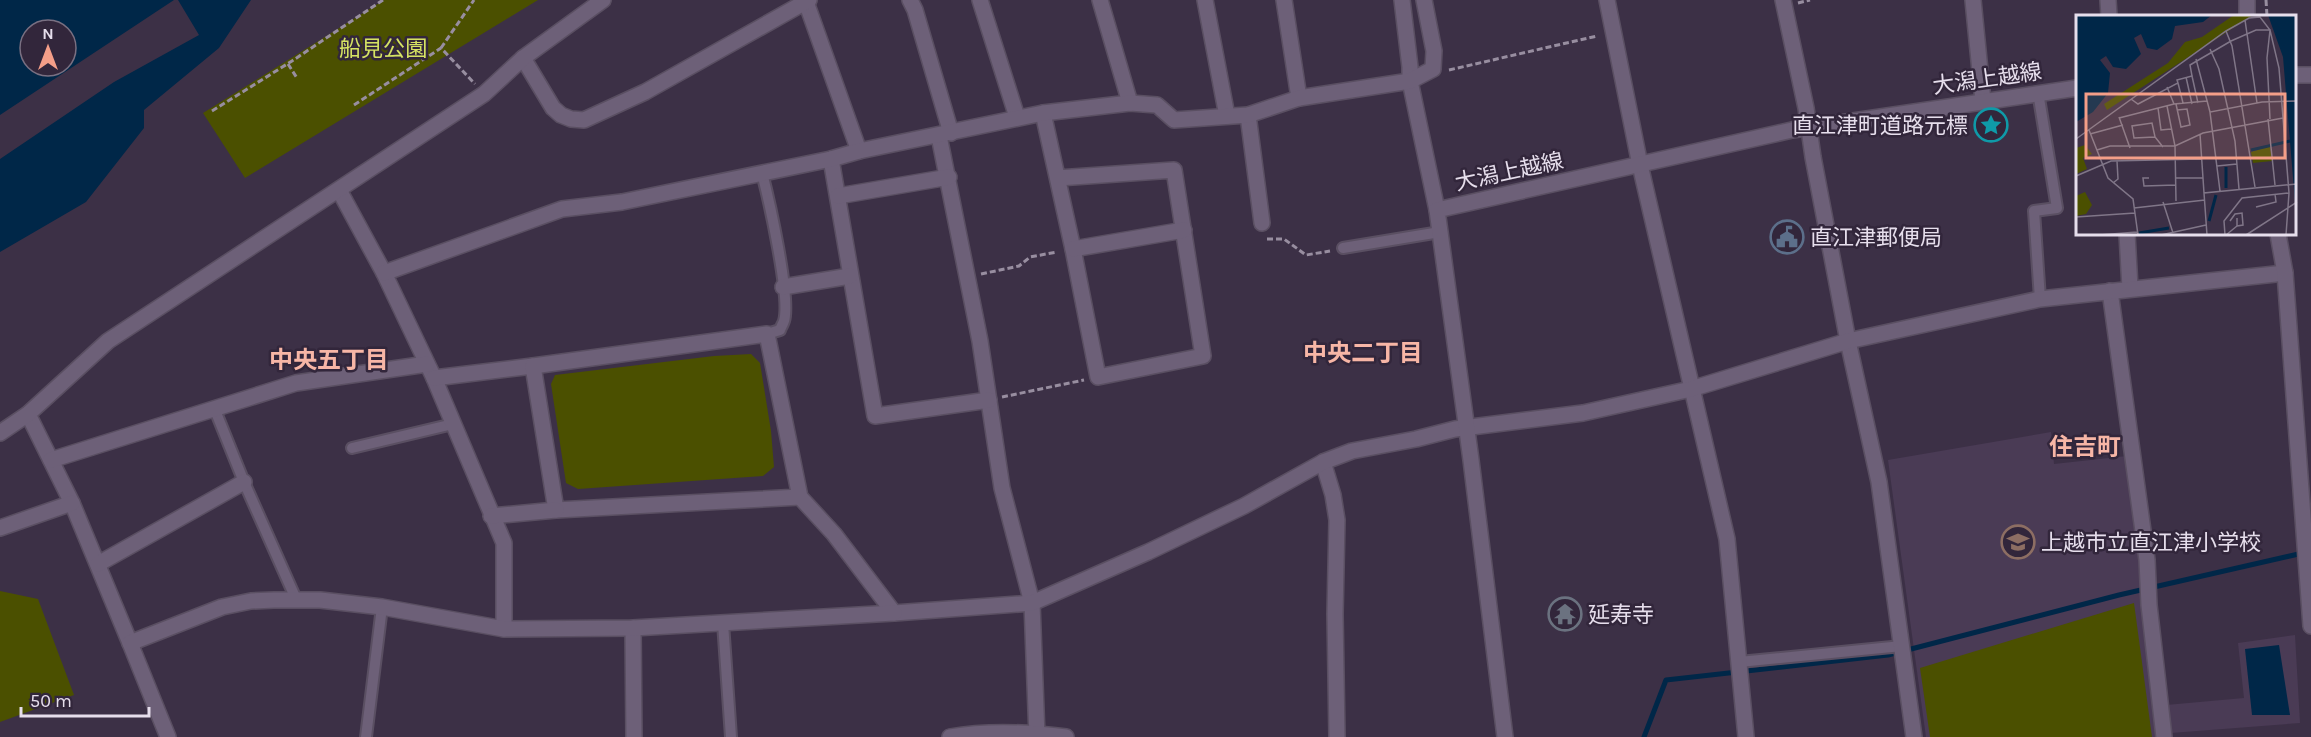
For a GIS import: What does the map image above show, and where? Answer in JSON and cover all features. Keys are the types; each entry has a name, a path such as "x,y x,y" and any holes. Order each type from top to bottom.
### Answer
{"street":[{"path":"0,433 28,414 108,341 484,94 523,58 603,0"},
{"path":"909,0 915,10 945,134 949,177 989,400 1002,488 1032,603 1037,735"},
{"path":"980,0 1017,117"},
{"path":"1101,0 1130,104"},
{"path":"1205,0 1227,116"},
{"path":"1284,0 1299,98"},
{"path":"1402,0 1410,81 1437,210"},
{"path":"384,273 562,210 622,201 831,159 1017,117 1130,104 1157,105 1174,120 1248,115 1299,98 1410,81 1433,69 1434,51 1424,0"},
{"path":"1607,0 1640,165 1727,539 1746,737"},
{"path":"1784,0 1848,340 1879,482 1914,737"},
{"path":"1973,0 1983,101"},
{"path":"2108,0 2109,15"},
{"path":"523,58 553,108 561,115 571,119 584,120 645,92 807,1 860,151"},
{"name":"大潟上越線","path":"1505,737 1467,428 1437,210 1809,127 2076,88"},
{"path":"1043,113 1098,377 1203,356 1174,170 1058,178"},
{"path":"1248,115 1263,223"},
{"path":"831,159 875,416 989,400"},
{"path":"838,196 949,177"},
{"path":"339,190 384,273 427,363 504,543 504,629"},
{"path":"1073,249 1184,230"},
{"path":"2127,236 2130,288"},
{"path":"2278,236 2285,273 2311,626"},
{"path":"130,643 222,607 251,601 296,599 382,607 504,629 633,628 1032,603 1148,552 1244,506 1323,462 1352,451 1467,428 1583,413 1691,388 1848,340 2040,299 2285,273"},
{"path":"783,287 850,276"},
{"path":"2110,291 2147,560 2164,737"},
{"path":"434,378 767,334 800,497 834,534 894,613"},
{"path":"51,460 296,383 427,363"},
{"path":"533,366 556,510"},
{"path":"28,414 72,503 168,737"},
{"path":"1323,462 1333,495 1337,520 1335,615 1337,737"},
{"path":"98,564 244,482"},
{"path":"491,516 556,510 800,497"},
{"path":"0,528 72,503"},
{"path":"633,628 634,737"},
{"path":"950,737 977,732 1066,737"}],"lane":[{"path":"2038,92 2057,208 2034,211 2040,299"},
{"path":"762,172 783,287 784,322 780,330 767,334"},
{"path":"1343,248 1440,232"},
{"path":"215,410 296,599"},
{"path":"352,448 453,424"},
{"path":"366,737 382,607"},
{"path":"723,623 731,737"},
{"path":"1739,662 1902,646"}],"path":[{"path":"212,111 288,64 382,0"},
{"path":"354,105 441,48 474,0"},
{"path":"2266,0 2267,15"},
{"path":"1433,69 1442,72 1613,33"},
{"path":"441,48 484,94"},
{"path":"288,64 297,78"},
{"path":"1263,223 1264,239 1284,239 1306,255 1343,248"},
{"path":"968,277 1019,266 1030,257 1073,249"},
{"path":"989,400 1098,377"}],"shaded area":[{"name":"上越市立直江津小学校","path":"2051,432 2054,464 2127,456 2155,706 2244,698 2238,643 2295,635 2300,723 2158,734 2158,737 1926,737 1888,460"}],"green space":[{"name":"船見公園","path":"384,0 538,0 245,178 203,113"},
{"path":"751,354 760,363 771,431 774,467 763,476 578,489 566,483 551,384 555,375 714,356"},
{"path":"0,591 38,599 74,695 0,722"},
{"path":"2134,603 2152,737 1930,737 1920,668"}],"water":[{"path":"0,0 251,0 219,48 144,110 144,128 86,202 0,252"},
{"path":"2279,645 2290,715 2252,715 2245,649"}],"pier":[{"path":"174,0 178,0 199,35 114,82 0,159 0,115 56,78 78,78 78,63"}],"waterway":[{"path":"1644,737 1666,680 1888,655 2119,595 2303,553"}],"place":[{"name":"直江津町道路元標","path":"1991,125"},
{"name":"直江津郵便局","path":"1787,237"},
{"name":"上越市立直江津小学校","path":"2018,542"},
{"name":"延寿寺","path":"1565,614"}],"district":[{"name":"中央二丁目","path":"1363,353"},
{"name":"中央五丁目","path":"329,360"},
{"name":"住吉町","path":"2085,447"}]}
